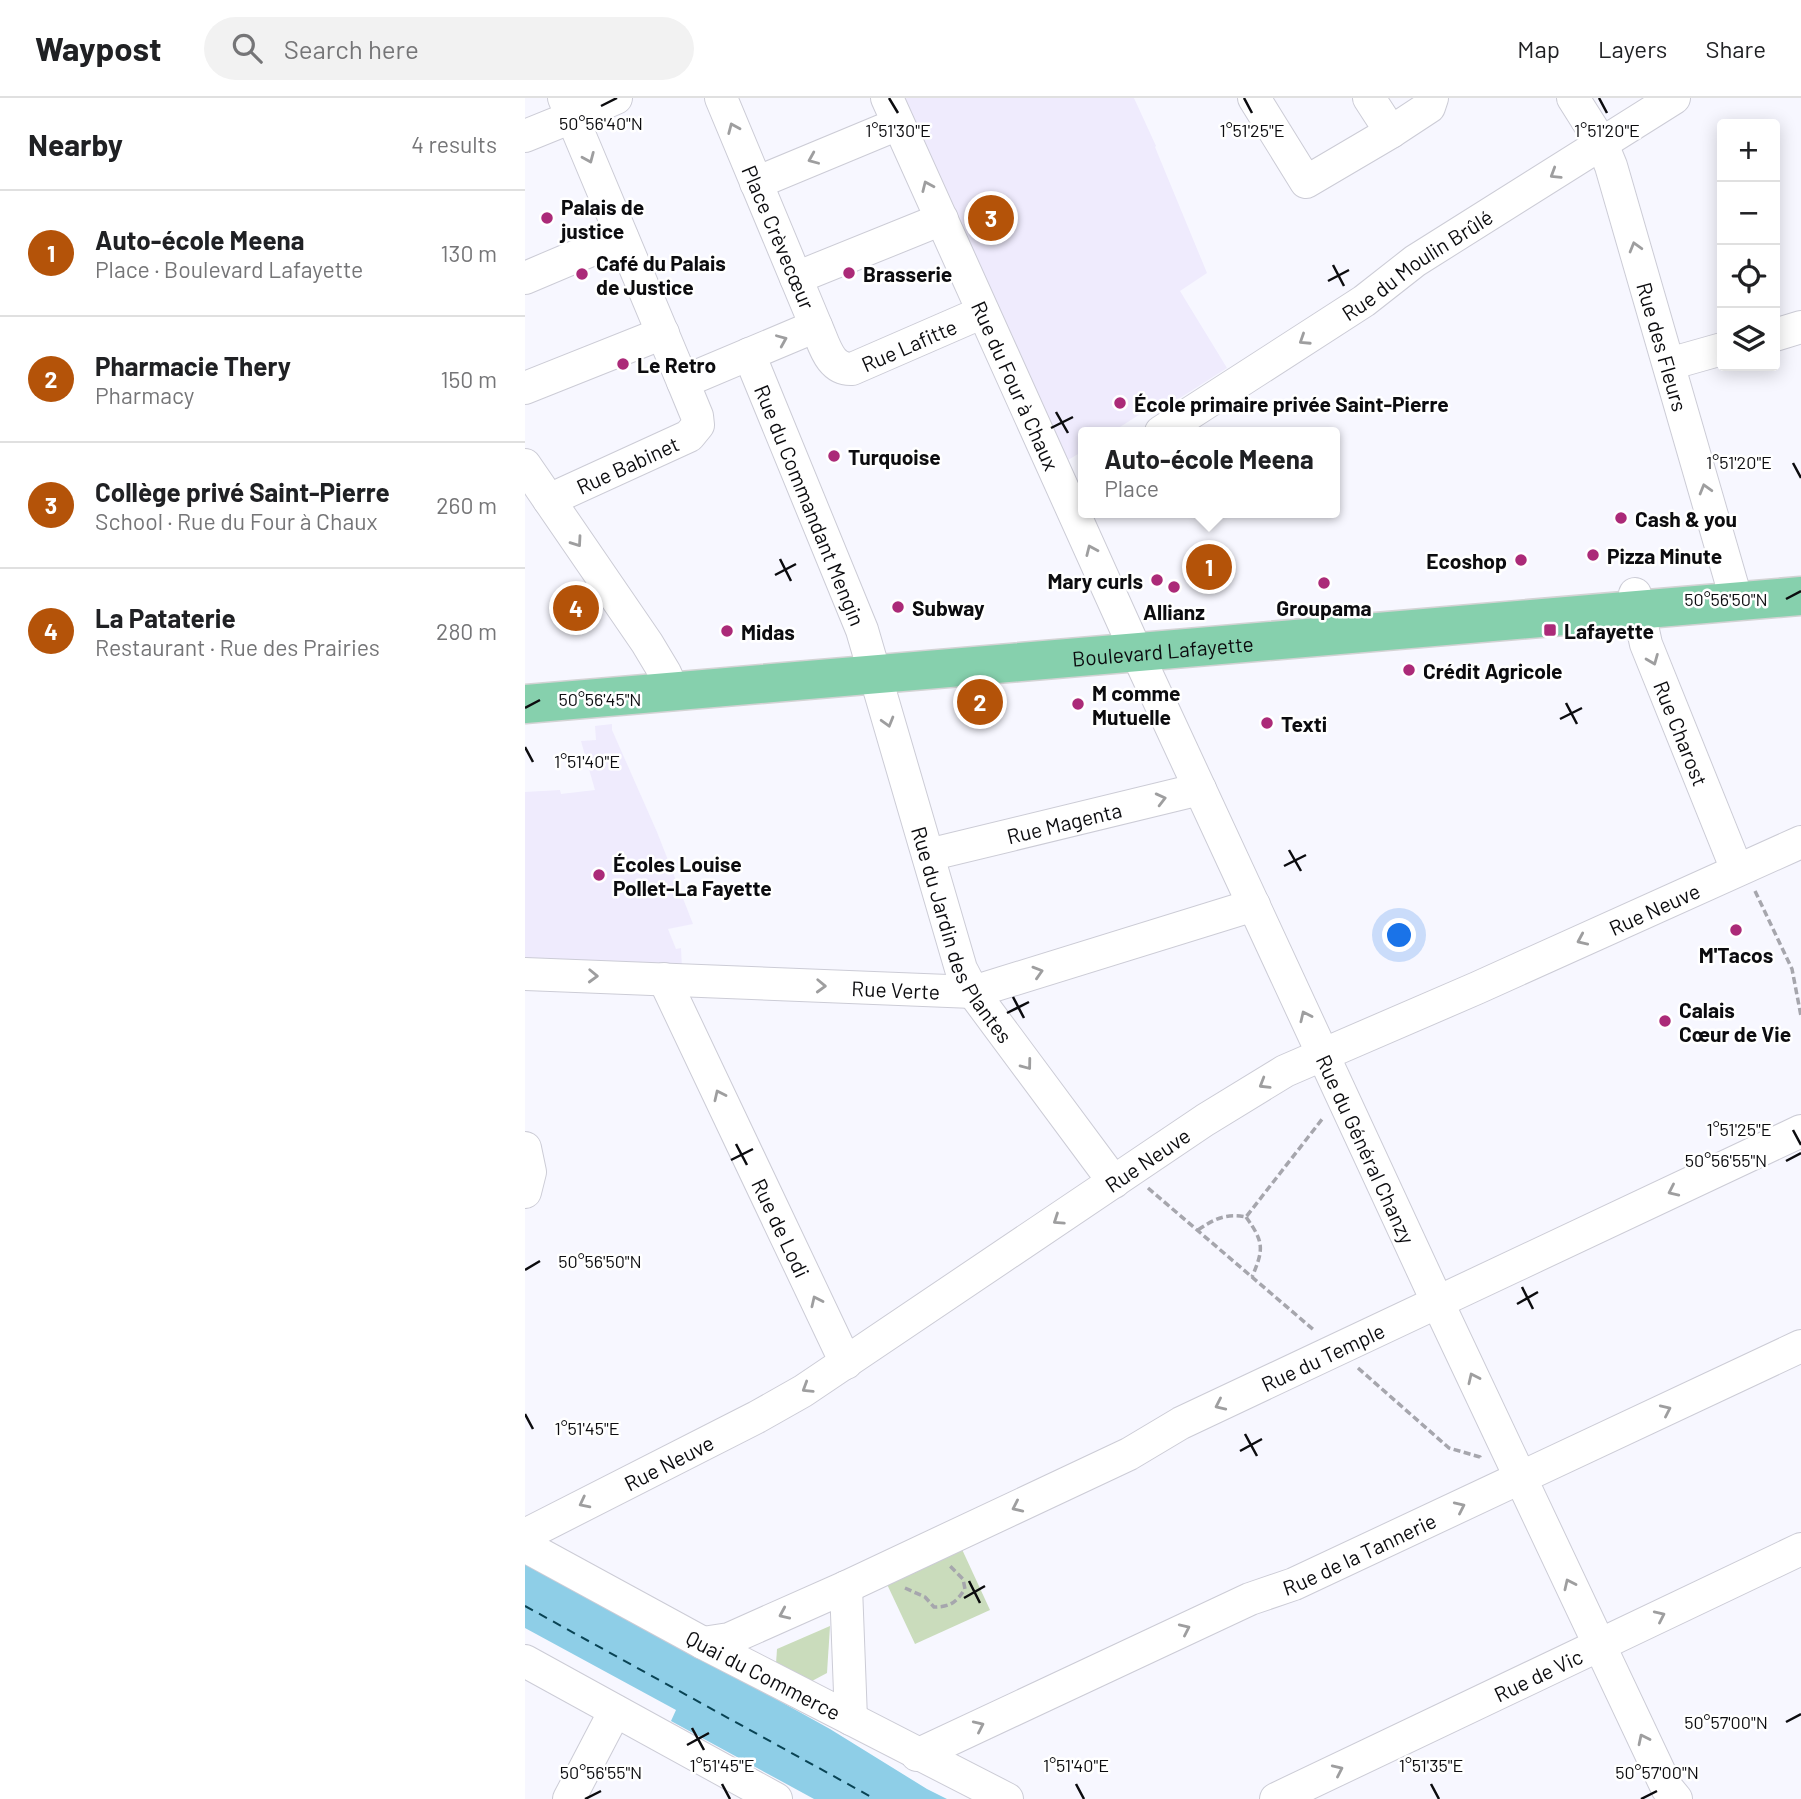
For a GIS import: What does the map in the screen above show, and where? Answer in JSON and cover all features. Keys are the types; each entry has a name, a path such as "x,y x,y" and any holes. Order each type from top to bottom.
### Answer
{"main road":[{"name":"Boulevard Lafayette","path":"525,687 669,682 1133,643 1170,630 1636,602 1735,593 1801,580"},
{"name":"Boulevard Lafayette","path":"1735,593 1801,596"},
{"name":"Boulevard Lafayette","path":"525,704 669,682"}],"street":[{"path":"525,136 568,107 616,98"},
{"name":"Place Crèvecœur","path":"683,382 816,326 721,98"},
{"path":"1254,98 1306,182 1429,107 1432,98"},
{"path":"1369,98 1391,132"},
{"name":"Rue des Fleurs","path":"1573,98 1602,145 1611,166 1735,593"},
{"name":"Rue du Moulin Brûlé","path":"1169,427 1364,301 1415,261 1674,98"},
{"path":"568,107 683,382"},
{"path":"756,183 893,111"},
{"name":"Rue du Four à Chaux","path":"893,111 983,312 1074,489"},
{"path":"796,278 942,219"},
{"path":"525,278 622,237"},
{"name":"Rue Lafitte","path":"816,326 835,365 852,369 983,312"},
{"path":"1780,333 1801,327"},
{"path":"525,388 663,333"},
{"path":"1669,364 1717,350"},
{"name":"Rue du Commandant Mengin","path":"749,354 858,619 872,665"},
{"name":"Rue Babinet","path":"548,500 689,436 698,425 697,416 683,382"},
{"path":"525,465 669,682"},
{"name":"Rue du Four à Chaux","path":"1085,518 1133,643"},
{"name":"Rue Charost","path":"1636,602 1646,644 1740,868"},
{"name":"Rue du Général Chanzy","path":"1133,643 1598,1646 1667,1788 1676,1799"},
{"name":"Rue du Jardin des Plantes","path":"872,665 961,969 972,992 1114,1182"},
{"name":"Rue Magenta","path":"927,855 1200,789"},
{"name":"Rue Neuve","path":"525,1535 757,1417 846,1363 1224,1108 1285,1071 1801,842"},
{"name":"Rue Verte","path":"525,974 972,992 1254,905"},
{"name":"Rue de Lodi","path":"664,979 846,1363"},
{"name":"Rue du Temple","path":"703,1643 729,1639 886,1569 1129,1454 1181,1423 1801,1131"},
{"path":"525,1148 530,1172 525,1192"},
{"name":"Rue de la Tannerie","path":"917,1755 1250,1599 1294,1584 1801,1346"},
{"name":"Quai du Commerce","path":"525,1546 703,1643 1002,1797"},
{"name":"Rue de Vic","path":"1276,1799 1801,1549"},
{"path":"846,1587 851,1719"},
{"path":"525,1661 776,1799"},
{"path":"569,1799 615,1711"}],"path":[{"path":"1740,868 1792,969 1801,1016"},
{"path":"1246,1217 1341,1094"},
{"path":"1198,1231 1215,1219 1232,1214 1246,1217 1258,1234 1262,1255 1252,1277"},
{"path":"886,1569 893,1585 925,1597 934,1607 947,1607 956,1601 965,1589 963,1579 946,1560 939,1543"}],"shaded area":[{"path":"903,98 1134,98 1156,146 1207,273 1180,291 1227,368 1169,405 1164,399 1120,427 1078,427 1078,454 1068,460"},
{"name":"Écoles Louise Pollet-La Fayette","path":"612,724 612,730 657,832 693,924 668,929 676,949 681,948 682,969 525,963 525,792 560,790 561,794 595,790 581,741 596,740 595,726"}],"green space":[{"path":"960,1545 990,1610 915,1644 885,1580"},
{"path":"830,1626 827,1673 812,1681 776,1664 777,1649"}],"water":[{"path":"525,1560 830,1729 947,1799 814,1799 671,1721 676,1710 525,1628"}],"ferry route":[{"path":"525,1606 875,1799"}],"place":[{"name":"Palais de justice","path":"547,218"},
{"name":"Collège privé Saint-Pierre","path":"991,218"},
{"name":"Brasserie","path":"849,273"},
{"name":"Café du Palais de Justice","path":"582,274"},
{"name":"Le Retro","path":"623,364"},
{"name":"École primaire privée Saint-Pierre","path":"1120,403"},
{"name":"Turquoise","path":"834,456"},
{"name":"Cash & you","path":"1621,518"},
{"name":"Pizza Minute","path":"1593,555"},
{"name":"Ecoshop","path":"1521,560"},
{"name":"Auto-école Meena","path":"1209,567"},
{"name":"Mary curls","path":"1157,580"},
{"name":"Groupama","path":"1324,583"},
{"name":"Allianz","path":"1174,587"},
{"name":"Subway","path":"898,607"},
{"name":"La Pataterie","path":"576,608"},
{"name":"Lafayette","path":"1550,630"},
{"name":"Midas","path":"727,631"},
{"name":"Crédit Agricole","path":"1409,670"},
{"name":"Pharmacie Thery","path":"980,702"},
{"name":"M comme Mutuelle","path":"1078,704"},
{"name":"Texti","path":"1267,723"},
{"name":"Écoles Louise Pollet-La Fayette","path":"599,875"},
{"name":"M'Tacos","path":"1736,930"},
{"name":"Calais Cœur de Vie","path":"1665,1021"}]}
